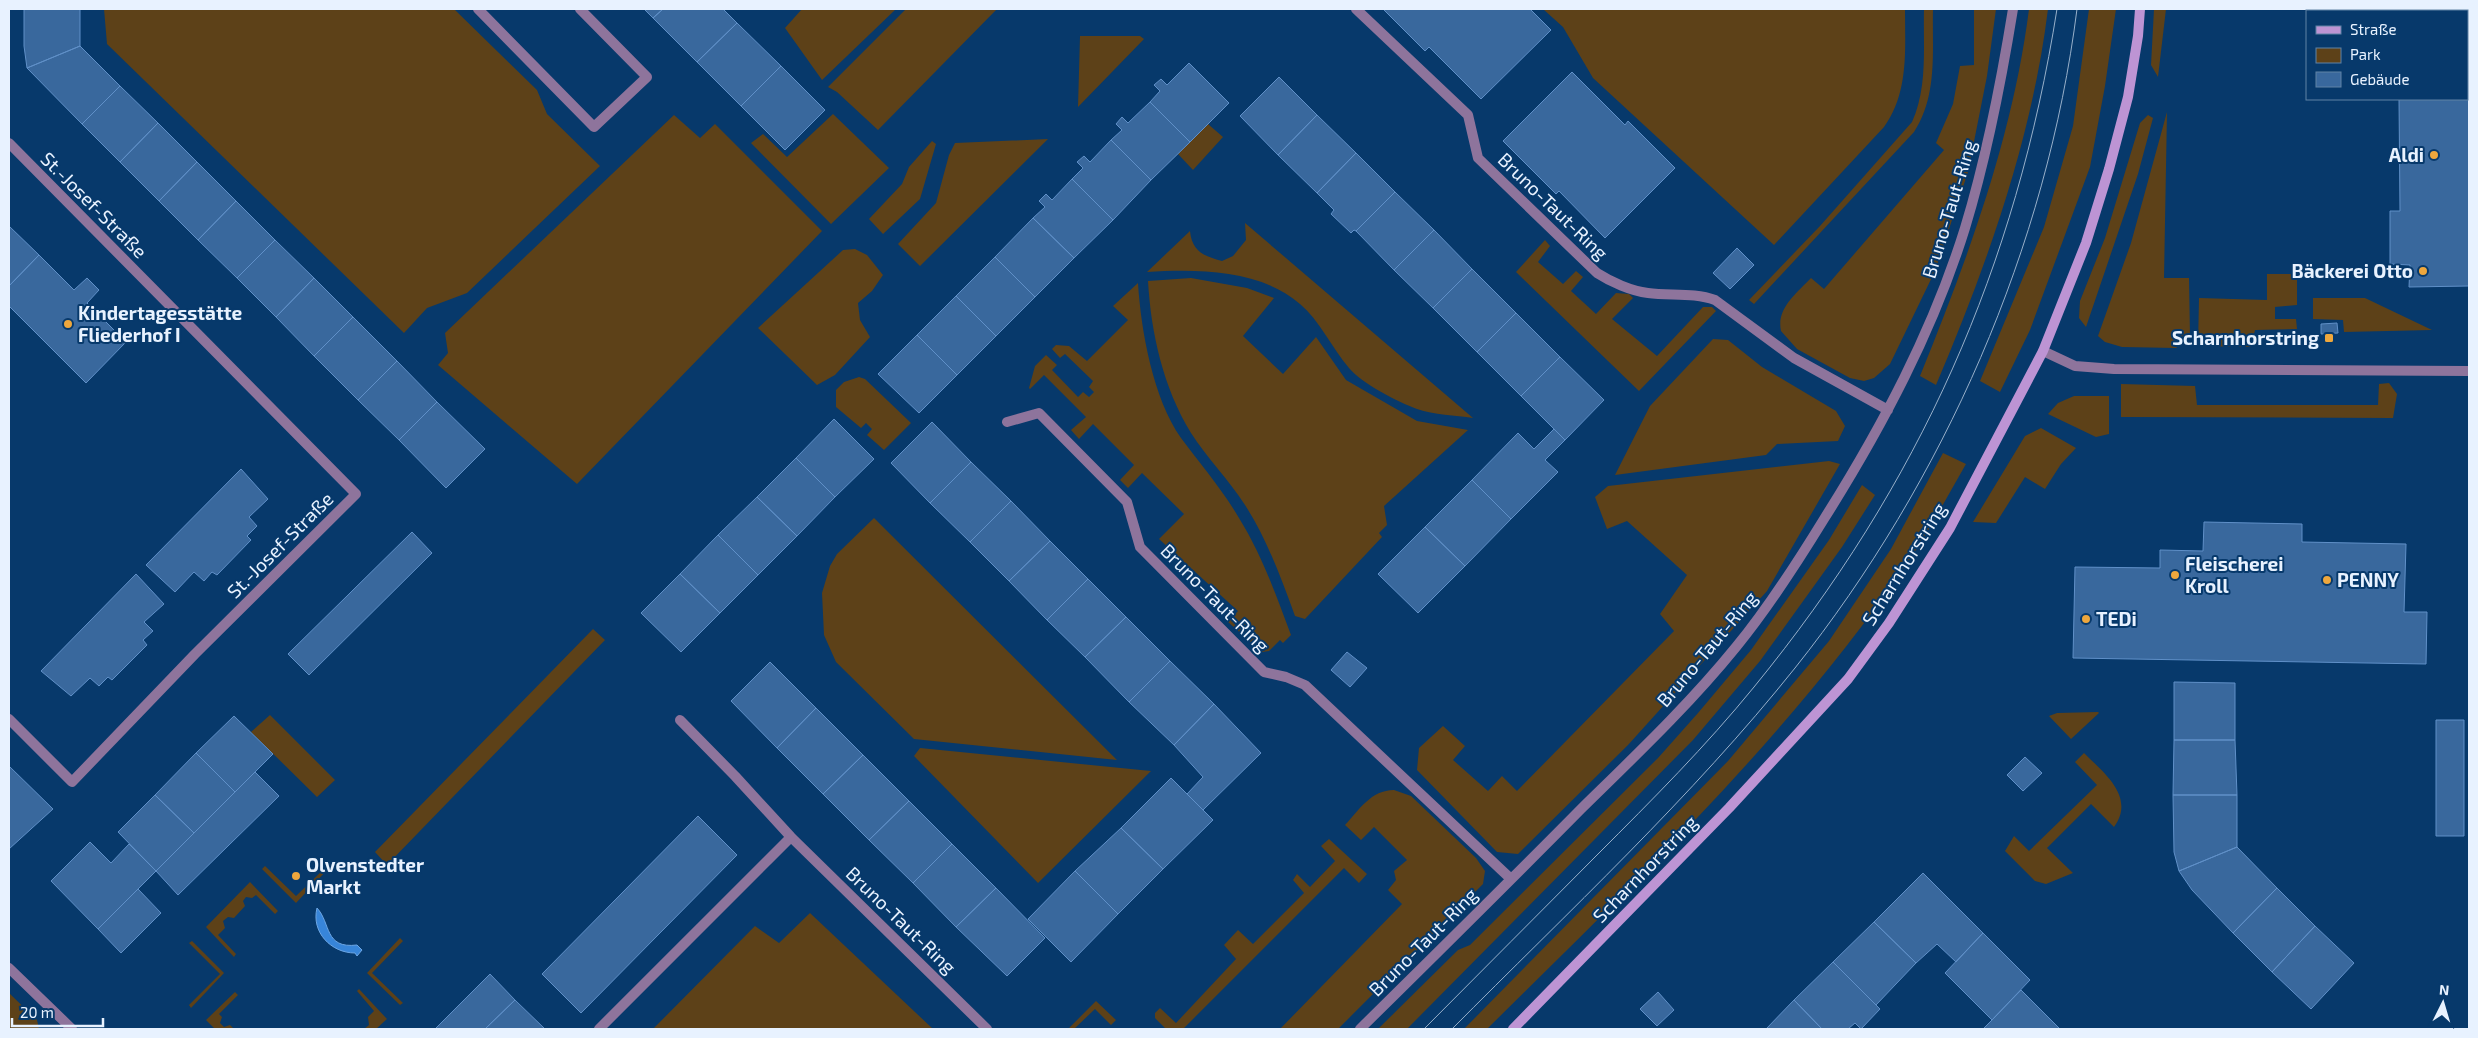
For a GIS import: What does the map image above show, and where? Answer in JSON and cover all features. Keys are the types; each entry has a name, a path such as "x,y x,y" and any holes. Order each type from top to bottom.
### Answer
{"street":[{"path":"478,9 594,127 647,76 580,9"},
{"name":"Bruno-Taut-Ring","path":"1356,9 1468,115 1478,158 1597,273 1609,280 1644,292 1703,296 1714,300 1794,358 1888,410"},
{"name":"Bruno-Taut-Ring","path":"1360,1029 1675,716 1748,633 1814,536 1888,410 1922,340 1964,229 1991,129 2013,9"},
{"name":"Scharnhorstring","path":"1512,1029 1756,780 1863,661 1950,528 2043,351 2086,243 2109,169 2132,77 2140,9"},
{"name":"St.-Josef-Straße","path":"9,143 356,494 190,659 72,782 9,719"},
{"path":"2043,351 2075,366 2114,369 2469,371"},
{"name":"Bruno-Taut-Ring","path":"1007,422 1039,413 1127,502 1140,547 1264,672 1286,677 1305,685 1511,879"},
{"name":"Bruno-Taut-Ring","path":"680,720 791,837 987,1029"},
{"path":"599,1029 791,837"},
{"path":"9,968 72,1029"}],"green space":[{"path":"104,9 454,9 537,90 547,114 600,166 467,293 427,308 404,333 107,44"},
{"path":"802,9 896,9 822,80 785,28"},
{"path":"906,9 997,9 878,130 837,92 828,87"},
{"path":"1543,9 1905,9 1905,55 1902,85 1892,114 1884,127 1774,245 1593,78 1563,27"},
{"path":"1924,9 1933,9 1932,72 1927,103 1922,118 1914,132 1754,304 1749,300 1820,226 1912,122 1923,81"},
{"path":"1974,9 1996,9 1987,76 1968,172 1935,271 1890,364 1874,378 1864,381 1850,378 1797,349 1781,331 1782,315 1794,295 1811,278 1824,289 1944,150 1936,143 1953,104 1960,66 1974,65"},
{"path":"2029,9 2048,9 2041,58 2031,106 2019,153 1990,248 1936,385 1920,376 1955,287 1987,196 2012,103"},
{"path":"2089,9 2116,9 2105,86 2090,167 2030,330 2000,392 1980,381 2044,227 2073,126"},
{"path":"2154,9 2166,9 2158,77 2151,65"},
{"path":"1080,36 1140,36 1144,39 1078,107"},
{"path":"2167,112 2164,278 2189,278 2190,337 2176,348 2122,347 2105,342 2098,336 2131,243"},
{"path":"833,114 889,168 831,224 751,143 763,134 787,157"},
{"path":"674,115 700,138 715,124 822,231 577,484 438,365 448,353 445,333"},
{"path":"2148,115 2153,118 2138,174 2086,327 2079,318 2080,301 2105,238 2140,123"},
{"path":"1208,124 1223,137 1193,170 1178,154"},
{"path":"1048,139 920,266 898,244 936,203 949,155 955,143"},
{"path":"932,141 936,144 920,199 883,234 869,219 902,184 909,167"},
{"path":"1245,223 1473,418 1437,414 1417,409 1390,397 1362,380 1349,368 1320,326 1307,311 1284,292 1247,278 1227,274 1187,271 1147,272 1190,231 1193,243 1204,255 1222,261 1233,256 1246,240"},
{"path":"1545,240 1550,246 1538,262 1563,284 1576,271 1583,277 1571,291 1596,314 1616,293 1629,294 1633,298 1612,319 1657,356 1703,307 1712,307 1716,311 1639,391 1516,272"},
{"path":"855,249 867,255 883,275 872,291 858,303 860,320 870,337 835,375 817,385 758,328 843,250"},
{"path":"2267,274 2297,274 2297,305 2275,307 2275,319 2296,319 2297,329 2255,330 2251,347 2198,346 2199,298 2267,300"},
{"path":"1191,278 1247,288 1274,298 1243,336 1283,374 1316,337 1346,380 1417,421 1468,430 1384,506 1387,525 1379,533 1382,537 1305,619 1295,616 1273,559 1253,518 1239,496 1191,433 1181,415 1166,378 1152,320 1148,281"},
{"path":"1138,283 1142,322 1150,364 1163,404 1181,438 1226,497 1255,546 1291,635 1283,643 1280,640 1269,651 1262,652 1228,622 1238,611 1159,539 1184,514 1142,473 1128,488 1120,480 1134,465 1093,424 1079,439 1071,430 1086,417 1044,375 1029,388 1035,366 1046,355 1057,365 1052,370 1078,397 1083,392 1089,397 1094,392 1089,387 1093,381 1065,354 1060,358 1052,349 1056,345 1069,346 1087,361 1128,320 1113,306"},
{"path":"2313,298 2365,298 2432,330 2344,332 2343,320 2313,319"},
{"path":"1713,339 1728,340 1762,367 1836,411 1845,426 1838,441 1777,444 1766,455 1615,475 1650,406"},
{"path":"859,377 865,379 911,423 884,450 867,435 872,429 866,423 861,428 836,407 836,390 844,382"},
{"path":"2389,383 2397,394 2393,418 2121,417 2121,384 2195,386 2197,405 2378,405 2379,384"},
{"path":"2074,396 2109,396 2109,434 2096,437 2048,414 2058,403"},
{"path":"2041,428 2076,448 2061,464 2045,489 2025,477 1996,523 1973,522 2025,436"},
{"path":"1943,453 1966,464 1908,562 1862,626 1813,688 1709,806 1487,1029 1464,1029 1728,761 1829,641 1891,549"},
{"path":"1829,461 1840,464 1767,591 1628,745 1518,854 1497,852 1417,770 1419,748 1443,726 1465,746 1453,760 1488,791 1502,776 1517,791 1674,631 1660,614 1687,575 1627,521 1607,529 1595,497 1608,486"},
{"path":"1862,485 1875,495 1842,547 1760,661 1693,740 1407,1029 1378,1029 1458,950 1470,945 1658,758 1751,650 1829,540"},
{"path":"874,518 1117,760 914,739 836,662 824,635 822,593 830,566 837,554"},
{"path":"593,629 605,640 387,865 375,852"},
{"path":"2057,713 2099,713 2071,739 2049,716"},
{"path":"270,715 335,780 317,797 251,732"},
{"path":"920,748 1151,771 1038,883 914,756"},
{"path":"2084,753 2115,786 2121,806 2120,816 2114,827 2091,804 2047,848 2073,873 2046,884 2035,881 2005,851 2014,836 2029,851 2097,785 2075,762"},
{"path":"1394,790 1411,796 1476,858 1485,871 1483,884 1338,1029 1280,1029 1402,904 1388,890 1396,880 1394,871 1407,860 1374,827 1361,840 1345,825 1372,797 1379,793"},
{"path":"1329,839 1367,874 1359,883 1344,868 1183,1029 1166,1029 1155,1018 1155,1013 1160,1008 1176,1023 1236,959 1224,945 1238,930 1253,944 1304,893 1293,880 1297,874 1310,887 1335,861 1321,846"},
{"path":"265,866 296,896 326,867 328,869 296,903 262,869"},
{"path":"250,882 278,911 275,914 256,895 252,898 246,897 243,901 245,906 234,918 228,917 223,921 225,928 218,935 236,954 234,957 206,927"},
{"path":"810,913 933,1029 653,1029 755,926 779,943"},
{"path":"400,938 403,941 372,973 403,1003 400,1005 367,973"},
{"path":"192,941 224,973 191,1008 189,1005 220,974 189,943"},
{"path":"359,989 387,1019 376,1029 364,1029 369,1025 368,1017 374,1011 357,991"},
{"path":"235,992 238,995 219,1014 222,1017 220,1023 224,1027 230,1025 234,1029 215,1029 206,1020"},
{"path":"9,993 37,1020 39,1029 9,1029"},
{"path":"1096,1001 1116,1020 1111,1025 1095,1009 1074,1029 1068,1029"}],"water":[{"path":"317,908 334,939 346,945 357,945 362,950 357,956 355,953 346,952 331,945 320,933 316,917"}],"building":[{"path":"24,9 80,9 80,46 27,68 24,46"},
{"path":"644,9 663,9 653,18"},
{"path":"663,9 723,9 737,23 697,62 653,18"},
{"path":"1383,9 1530,9 1551,30 1481,99 1429,47 1425,51"},
{"path":"737,23 781,66 741,106 697,62"},
{"path":"80,46 120,86 82,124 27,68"},
{"path":"1189,63 1229,103 1190,142 1150,102 1160,91 1154,85 1161,79 1167,85"},
{"path":"781,66 825,110 785,150 741,106"},
{"name":"Aldi","path":"2469,66 2469,286 2409,287 2410,265 2390,264 2390,211 2400,211 2399,100 2468,100"},
{"path":"1572,72 1625,125 1628,121 1675,168 1605,238 1559,191 1556,194 1503,141"},
{"path":"1279,77 1317,115 1278,155 1240,116"},
{"path":"120,86 158,123 120,162 82,124"},
{"path":"1150,102 1190,142 1151,180 1111,140 1122,130 1116,124 1122,117 1128,123"},
{"path":"1317,115 1356,153 1317,193 1278,155"},
{"path":"158,123 197,162 159,201 120,162"},
{"path":"1111,140 1151,180 1113,220 1072,179 1083,168 1077,162 1084,156 1090,162"},
{"path":"1356,153 1395,192 1356,231 1354,230 1351,233 1331,214 1334,210 1317,193"},
{"path":"197,162 236,201 198,240 159,201"},
{"path":"1072,179 1113,220 1074,258 1033,218 1045,207 1039,201 1046,194 1052,200"},
{"path":"1395,192 1434,230 1394,270 1356,231"},
{"path":"236,201 275,240 237,278 198,240"},
{"path":"1033,218 1074,258 1035,297 995,257"},
{"path":"9,226 39,255 9,286"},
{"path":"1434,230 1472,269 1433,308 1394,270"},
{"path":"275,240 314,278 276,317 237,278"},
{"path":"1737,248 1754,265 1730,289 1713,273"},
{"name":"Kindertagesstätte Fliederhof I","path":"39,255 74,290 87,278 99,290 87,303 126,342 86,383 9,306 9,286"},
{"path":"995,257 1035,297 996,336 956,296"},
{"path":"1472,269 1516,313 1477,352 1433,308"},
{"path":"314,278 353,317 314,356 276,317"},
{"path":"956,296 996,336 957,375 917,335"},
{"path":"1516,313 1560,357 1521,396 1477,352"},
{"path":"353,317 397,361 358,400 314,356"},
{"path":"2337,323 2338,333 2321,334 2321,324"},
{"path":"917,335 957,375 919,413 878,374"},
{"path":"1560,357 1604,400 1565,440 1521,396"},
{"path":"397,361 437,402 399,440 358,400"},
{"path":"437,402 485,449 446,488 399,440"},
{"path":"834,419 874,459 835,497 796,458"},
{"path":"932,422 971,462 930,503 891,463"},
{"path":"1554,429 1565,440 1545,460 1558,472 1511,519 1472,480 1518,433 1534,449"},
{"path":"796,458 835,497 797,536 757,497"},
{"path":"971,462 1011,501 970,542 930,503"},
{"path":"241,469 268,499 249,517 257,526 247,536 251,540 217,575 212,572 204,581 194,572 175,592 146,565"},
{"path":"1472,480 1511,519 1465,566 1425,527"},
{"path":"757,497 797,536 758,575 718,535"},
{"path":"1011,501 1050,541 1009,581 970,542"},
{"path":"2204,522 2302,524 2302,542 2406,544 2404,612 2427,612 2426,664 2073,658 2075,567 2160,568 2160,550 2203,551"},
{"path":"1425,527 1465,566 1418,613 1378,574"},
{"path":"412,532 432,553 309,675 288,654"},
{"path":"718,535 758,575 720,613 680,574"},
{"path":"1050,541 1088,579 1047,620 1009,581"},
{"path":"136,574 164,604 144,622 153,631 143,640 147,645 112,680 108,677 99,686 90,678 71,696 41,671"},
{"path":"680,574 720,613 681,652 641,613"},
{"path":"1088,579 1126,617 1085,657 1047,620"},
{"path":"1126,617 1170,661 1129,702 1085,657"},
{"path":"1347,652 1367,668 1350,687 1331,670"},
{"path":"1170,661 1214,704 1174,745 1129,702"},
{"path":"770,662 816,708 777,748 731,701"},
{"path":"2174,682 2235,683 2235,740 2174,740"},
{"path":"1214,704 1261,753 1203,810 1187,794 1203,777 1174,745"},
{"path":"816,708 863,755 823,794 777,748"},
{"path":"234,716 273,754 235,792 196,753"},
{"path":"2436,720 2464,720 2464,836 2436,836"},
{"path":"2174,740 2235,740 2237,795 2173,795"},
{"path":"196,753 235,792 194,833 155,795"},
{"path":"863,755 909,801 869,840 823,794"},
{"path":"2025,757 2042,773 2023,791 2007,775"},
{"path":"9,766 53,809 9,849"},
{"path":"255,772 279,796 178,895 156,871"},
{"path":"1171,778 1213,820 1163,869 1121,828"},
{"path":"155,795 194,833 156,871 118,832"},
{"path":"2173,795 2237,795 2237,847 2179,871 2174,852"},
{"path":"909,801 952,844 913,883 869,840"},
{"path":"698,816 737,855 581,1013 542,974"},
{"path":"1121,828 1163,869 1118,914 1075,871"},
{"path":"90,842 111,863 129,844 156,871 98,929 51,881"},
{"path":"952,844 996,888 956,927 913,883"},
{"path":"2237,847 2277,888 2233,933 2192,890 2179,871"},
{"path":"1075,871 1118,914 1071,962 1028,919"},
{"path":"1923,873 1983,933 1956,962 1937,944 1916,963 1874,922"},
{"path":"996,888 1045,938 1007,976 956,927"},
{"path":"2277,888 2315,926 2272,972 2233,933"},
{"path":"138,889 161,913 121,953 98,929"},
{"path":"1874,922 1916,963 1876,1005 1833,962"},
{"path":"2315,926 2354,963 2311,1009 2272,972"},
{"path":"1983,933 2030,980 1992,1020 1945,973"},
{"path":"1833,962 1880,1009 1861,1029 1855,1023 1848,1029 1822,1029 1794,1000"},
{"path":"490,974 515,1000 485,1029 435,1029"},
{"path":"2021,990 2060,1029 1983,1029"},
{"path":"1658,992 1674,1010 1657,1026 1640,1009"},
{"path":"515,1000 545,1029 485,1029"},
{"path":"1794,1000 1822,1029 1766,1029"}],"tram line":[{"path":"1424,1029 1638,813 1717,730 1754,687 1813,610 1866,532 1912,452 1952,369 1987,284 2016,196 2039,104 2057,9"},
{"path":"1452,1029 1672,808 1755,716 1795,668 1849,596 1898,520 1942,440 1981,358 2014,273 2041,186 2062,98 2077,9"}],"place":[{"name":"Aldi","path":"2434,155"},
{"name":"Bäckerei Otto","path":"2423,271"},
{"name":"Kindertagesstätte Fliederhof I","path":"68,324"},
{"name":"Scharnhorstring","path":"2329,338"},
{"name":"Fleischerei Kroll","path":"2175,575"},
{"name":"PENNY","path":"2327,580"},
{"name":"TEDi","path":"2086,619"},
{"name":"Olvenstedter Markt","path":"296,876"}]}
